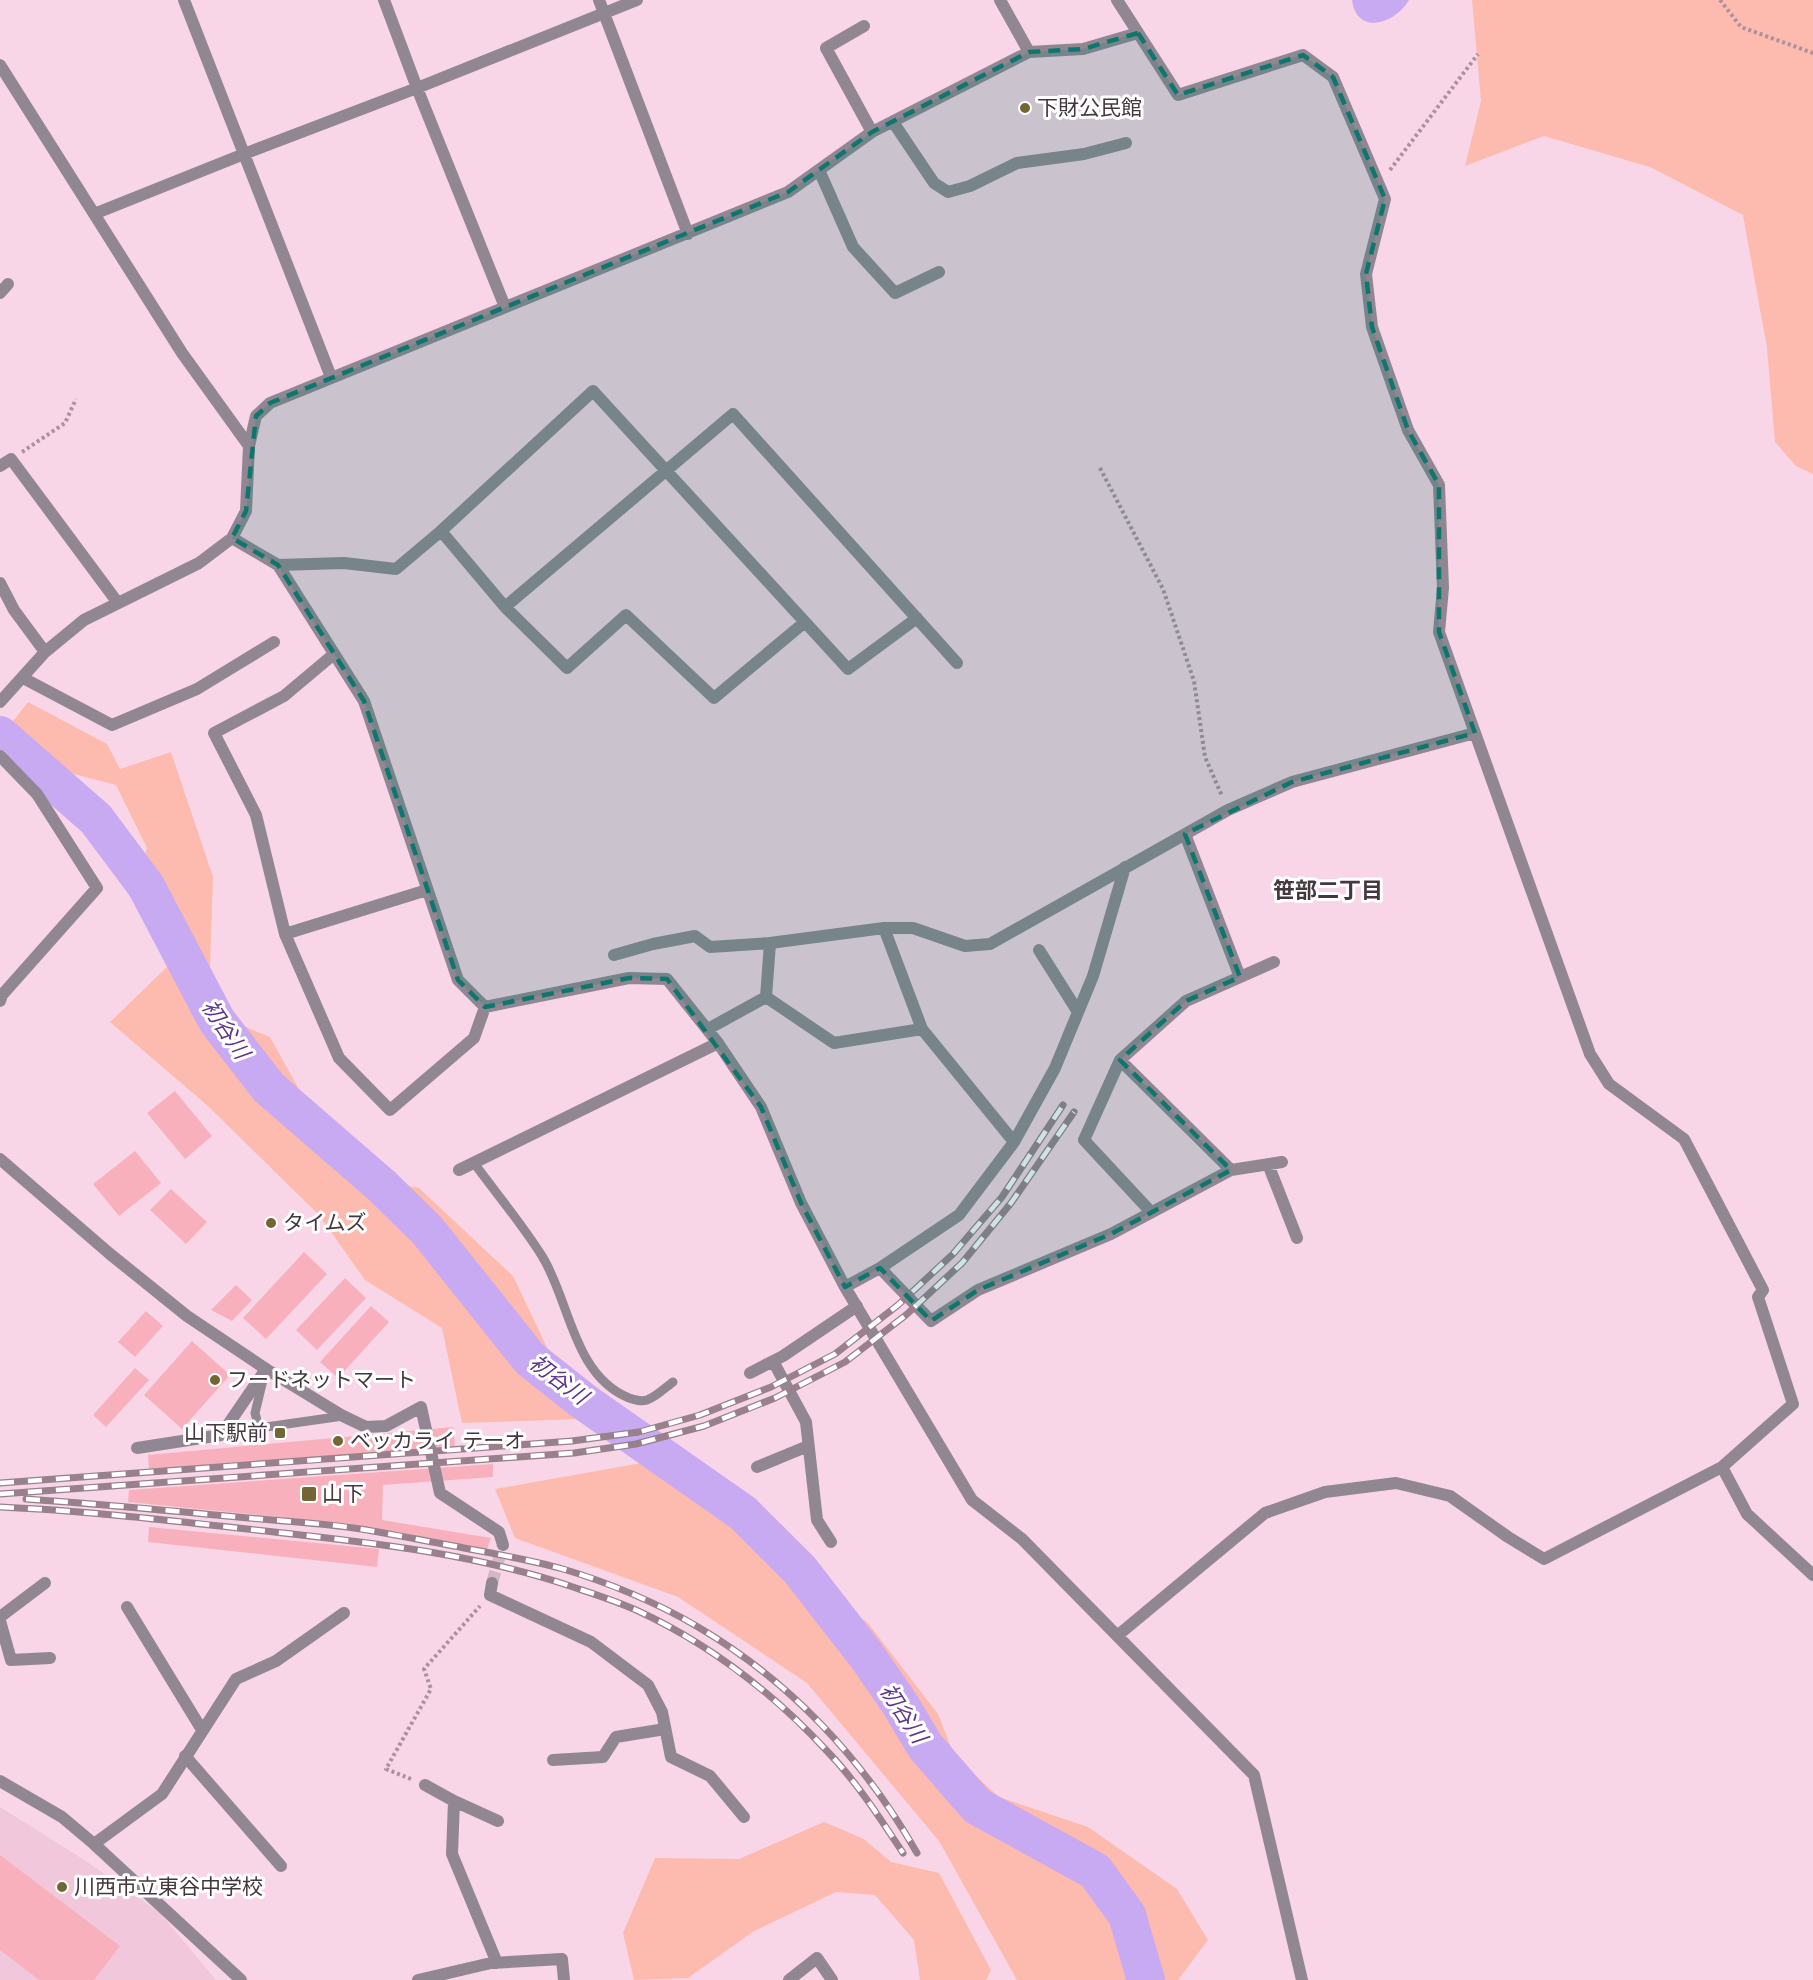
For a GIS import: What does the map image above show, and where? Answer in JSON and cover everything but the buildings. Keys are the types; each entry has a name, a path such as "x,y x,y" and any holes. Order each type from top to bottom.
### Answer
{"street":[{"path":"184,0 331,377"},
{"path":"384,0 505,308"},
{"path":"599,0 688,234"},
{"path":"94,214 637,0"},
{"path":"1000,0 1029,52"},
{"path":"1117,0 1178,95 1304,55 1333,77 1385,199 1366,274 1372,327 1408,430 1439,485 1443,588 1439,632 1590,1054 1609,1084 1684,1139 1763,1290 1758,1296 1793,1404 1722,1467 1544,1559 1450,1496 1396,1484 1325,1492 1265,1513 1117,1636"},
{"path":"864,26 826,48 872,132"},
{"path":"0,702 45,652 84,620 199,563 232,538 246,511 249,446 256,416 270,403 788,192 872,132 1029,52 1083,49 1138,33"},
{"path":"0,65 182,353 249,446"},
{"path":"893,122 934,183 948,192 970,186 1017,163 1084,154 1126,142"},
{"path":"819,170 853,247 894,293 939,272"},
{"path":"278,565 344,563 396,569 441,531 593,391 848,669 917,618"},
{"path":"505,607 733,414 957,663"},
{"path":"0,466 11,459 118,603"},
{"path":"441,531 505,607 567,668 626,615 714,698 805,622"},
{"path":"232,538 278,565 364,701 458,980 485,1007"},
{"path":"0,583 15,610 45,652"},
{"path":"23,678 112,724 197,688 274,642"},
{"path":"334,654 284,696 214,733 256,815 285,934 339,1059 390,1110 474,1038 485,1007"},
{"path":"614,955 653,944 695,936 710,947 770,943 884,928 913,928 964,946 990,944 1228,810 1292,782 1475,733"},
{"path":"0,756 37,794 96,888 2,994 0,1001"},
{"path":"1185,834 1240,977"},
{"path":"845,1287 880,1268 960,1215 1014,1142 1055,1068 1093,976 1125,867"},
{"path":"285,934 427,890"},
{"path":"884,928 922,1029 1014,1142"},
{"path":"766,997 770,943"},
{"path":"1039,950 1078,1012"},
{"path":"1151,1212 1084,1140 1120,1060 1186,1001 1274,962"},
{"path":"485,1007 629,978 667,979 708,1029 761,1107 801,1203 845,1287 972,1500 1022,1539 1254,1774 1302,1980"},
{"path":"766,997 834,1043 922,1029"},
{"path":"708,1029 766,997"},
{"path":"459,1170 718,1043"},
{"path":"1120,1060 1231,1170"},
{"path":"0,1159 110,1254 188,1316 266,1369 344,1416 366,1427 386,1426 421,1407 440,1493 499,1532 502,1545"},
{"path":"880,1268 931,1321 978,1290 1111,1234 1231,1170 1282,1162"},
{"path":"1268,1164 1297,1238"},
{"path":"750,1373 773,1361 857,1306"},
{"path":"773,1361 806,1422 817,1520 831,1542"},
{"path":"137,1448 221,1435 266,1369"},
{"path":"757,1467 808,1446"},
{"path":"1722,1467 1747,1514 1813,1575"},
{"path":"45,1583 0,1619 11,1660 50,1658"},
{"path":"491,1589 591,1642 648,1685 662,1712 671,1757 710,1776 744,1817"},
{"path":"127,1607 202,1730"},
{"path":"94,1844 162,1794 236,1679 276,1661 344,1613"},
{"path":"553,1760 603,1758 616,1737 665,1729"},
{"path":"185,1756 281,1866"},
{"path":"0,1780 62,1817 241,1980"},
{"path":"425,1785 498,1821"},
{"path":"454,1801 452,1854 497,1963"},
{"path":"418,1980 497,1963 562,1959 564,1980"},
{"path":"789,1980 818,1959 832,1980"}],"lane":[{"path":"474,1163 542,1256 556,1283 571,1328 582,1351 602,1378 623,1395 636,1401 646,1401 673,1382"},
{"path":"266,1369 255,1413 259,1428 344,1416"}],"path":[{"path":"1720,0 1741,27 1813,53"},
{"path":"1380,186 1400,156 1478,54"},
{"path":"11,459 65,423 76,399"},
{"path":"1100,468 1163,589 1194,681 1205,757 1228,810"},
{"path":"425,1785 387,1769 431,1689 424,1669 491,1589"}],"highlighted area":[{"path":"1138,33 1178,95 1303,55 1333,77 1385,199 1366,274 1372,327 1408,430 1439,485 1439,632 1475,733 1292,782 1185,834 1240,977 1186,1001 1120,1060 1231,1170 1111,1234 978,1290 931,1321 880,1268 845,1287 801,1203 761,1107 667,979 629,978 485,1007 458,980 364,701 278,565 232,538 246,511 256,416 270,403 331,377 788,192 872,132 1029,52 1083,49"}],"shaded area":[{"path":"1352,0 1409,0 1403,8 1387,20 1369,22 1361,19 1355,12"},
{"path":"1472,0 1813,0 1813,474 1796,466 1775,442 1767,348 1743,215 1650,167 1544,136 1465,166 1481,101"},
{"path":"28,702 107,744 120,769 171,752 213,877 210,968 236,1023 270,1037 346,1174 419,1188 513,1276 581,1419 462,1423 442,1328 365,1280 319,1215 208,1106 110,1022 167,967 135,890 147,848 116,785 70,773 10,725"},
{"path":"647,1462 743,1535 868,1623 938,1714 955,1757 999,1797 1088,1827 1177,1889 1208,1940 1178,1980 1017,1980 939,1841 807,1683 678,1597 515,1538 495,1489"},
{"name":"川西市立東谷中学校","path":"0,1807 89,1863 159,1912 216,1980 0,1980"},
{"path":"824,1822 864,1839 891,1862 939,1873 991,1970 986,1980 920,1980 914,1940 875,1895 836,1892 754,1931 688,1978 634,1980 623,1933 655,1858 739,1859"}],"waterway":[{"name":"初谷川","path":"0,735 96,819 146,886 217,1021 269,1088 382,1186 427,1230 530,1359 583,1401 743,1513 800,1570 866,1655 900,1704 925,1746 977,1806 1095,1871 1127,1915 1146,1980"}],"tunnel":[{"path":"492,1583 503,1545"}],"railway":[{"path":"0,1483 572,1441 639,1432 700,1415 771,1387 835,1354 898,1305 953,1254 1002,1197 1063,1105"},
{"path":"0,1494 574,1453 636,1444 704,1426 775,1398 845,1362 906,1315 962,1263 1011,1203 1074,1112"},
{"path":"26,1499 354,1528 536,1562 580,1574 615,1587 666,1610 732,1648 794,1698 849,1755 896,1819 917,1853"},
{"path":"0,1507 171,1521 425,1551 500,1566 621,1604 663,1623 714,1654 784,1709 848,1775 903,1853"}],"place":[{"name":"下財公民館","path":"1025,108"},
{"name":"タイムズ","path":"271,1223"},
{"name":"フードネットマート","path":"215,1380"},
{"name":"山下駅前","path":"280,1433"},
{"name":"ベッカライ テーオ","path":"338,1441"},
{"name":"山下","path":"309,1494"},
{"name":"川西市立東谷中学校","path":"62,1887"}],"district":[{"name":"笹部二丁目","path":"1328,890"}]}
